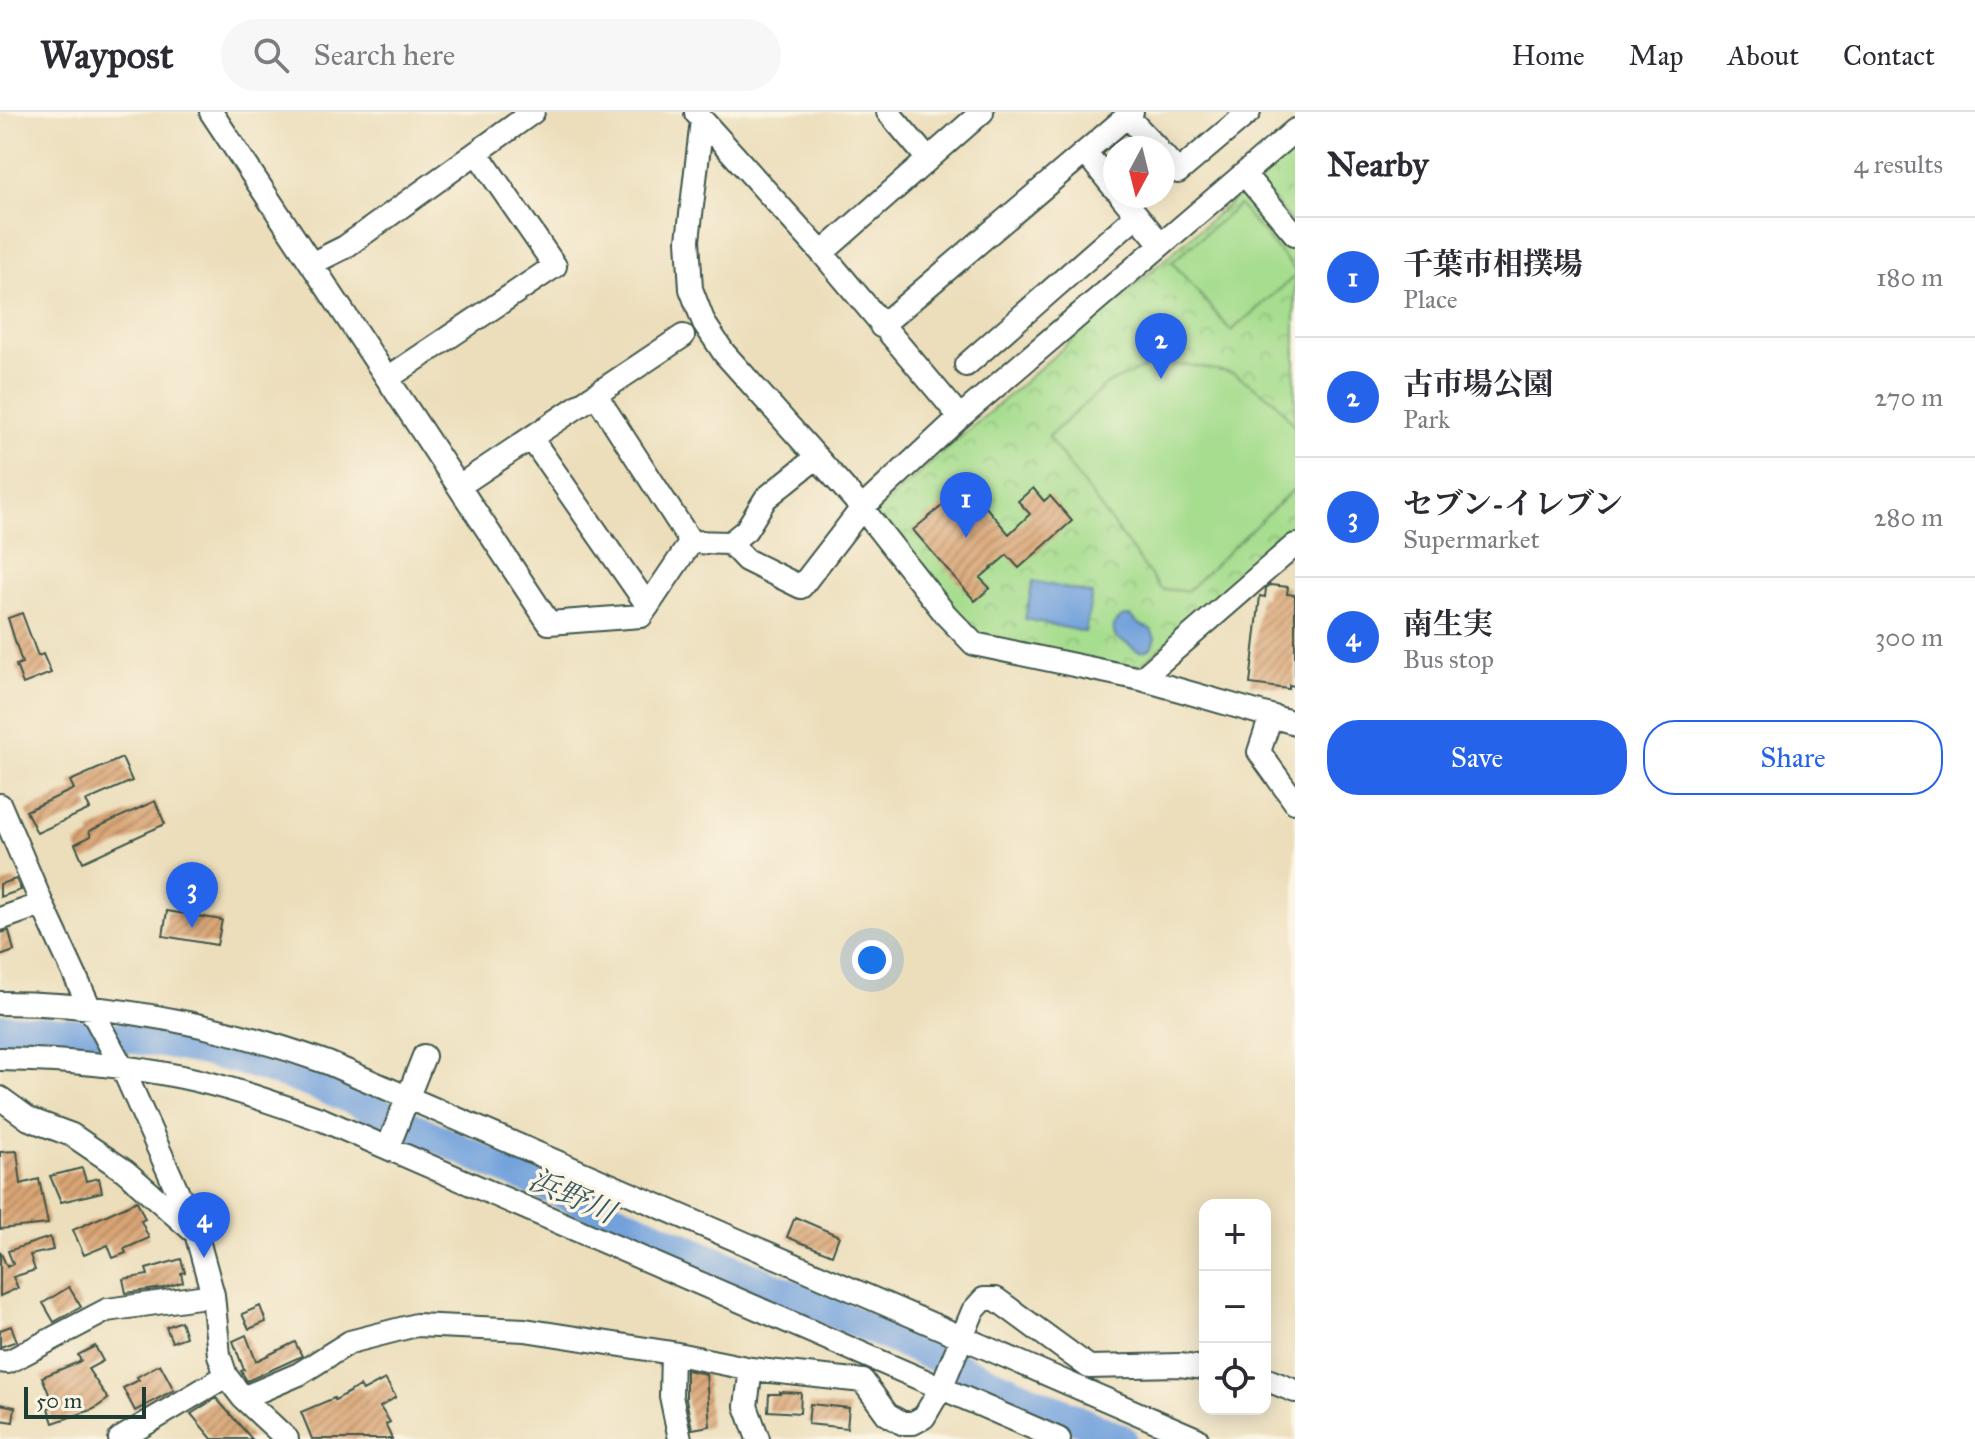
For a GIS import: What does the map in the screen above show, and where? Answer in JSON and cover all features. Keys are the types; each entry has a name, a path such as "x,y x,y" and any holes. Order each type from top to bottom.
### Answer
{"street":[{"path":"211,112 549,623 641,616 691,542"},
{"path":"313,263 345,247 533,112"},
{"path":"888,112 927,158"},
{"path":"822,253 982,112"},
{"path":"1175,169 1178,172 1249,112"},
{"path":"881,326 1130,114 1147,136"},
{"path":"699,116 822,253 960,417"},
{"path":"699,116 688,240 691,289 704,323 724,353 862,508 946,615 974,644 1141,679 1295,723"},
{"path":"730,543 746,560 801,587 862,508 960,417 1295,130"},
{"path":"1085,152 1103,174"},
{"path":"388,378 555,266 477,153"},
{"path":"1244,174 1295,234"},
{"path":"1131,208 1161,244"},
{"path":"966,365 1137,215"},
{"path":"1029,309 1056,335"},
{"path":"459,486 683,336"},
{"path":"596,395 691,542"},
{"path":"531,438 648,606"},
{"path":"691,542 730,543 746,530 766,498 817,457"},
{"path":"1141,679 1295,545"},
{"path":"1271,716 1259,752 1295,802"},
{"path":"0,805 42,904 90,1008 123,1069 196,1233 213,1295 219,1355 226,1376 243,1398 287,1439"},
{"path":"0,919 42,904"},
{"path":"0,1003 90,1008 153,1016 267,1041 407,1096 1197,1439"},
{"path":"388,1147 424,1056"},
{"path":"0,1059 182,1077 256,1097 323,1120 1059,1439"},
{"path":"0,1098 29,1119 72,1135 125,1171 196,1233"},
{"path":"0,1361 8,1362 107,1310 213,1295"},
{"path":"243,1398 299,1374 350,1342 416,1325 525,1330 751,1369 863,1381 887,1414 902,1423 913,1423 924,1417 941,1388 973,1311 984,1299 996,1299 1089,1367 1199,1367"},
{"path":"672,1353 671,1396 680,1439"},
{"path":"751,1369 746,1406 758,1439"},
{"path":"120,1439 226,1376"},
{"path":"1271,1381 1295,1391"}],"green space":[{"path":"1295,141 1295,226 1253,178"},
{"path":"1247,188 1295,245 1295,531 1135,670 979,638 872,514"},
{"path":"1239,205 1295,270 1295,276 1231,331 1172,262"},
{"path":"1188,365 1233,373 1274,400 1295,426 1295,488 1187,591 1161,589 1048,437 1107,384 1147,367"}],"water":[{"path":"1033,581 1092,594 1085,632 1025,619"},
{"path":"1124,616 1130,616 1151,629 1155,638 1151,648 1140,651 1116,638 1114,625"}],"building":[{"path":"1033,488 1044,501 1050,496 1072,521 1019,568 1007,555 980,578 990,588 975,601 913,530 961,490 972,503 978,498 1009,534 1030,514 1018,501"},
{"path":"1270,585 1288,587 1287,594 1295,595 1295,686 1289,685 1289,689 1250,684 1260,596 1265,597 1266,588"},
{"path":"22,613 38,656 43,654 51,673 23,684 16,665 22,663 8,618"},
{"path":"122,758 132,781 86,801 90,809 37,833 26,811 74,789 70,781"},
{"path":"155,801 165,824 83,862 75,844 91,836 89,831"},
{"path":"16,879 21,890 0,897 0,884"},
{"path":"167,911 222,920 217,945 163,936"},
{"path":"9,931 14,951 0,956 0,933"},
{"path":"17,1151 21,1184 39,1179 48,1224 0,1229 0,1152"},
{"path":"82,1168 86,1181 99,1178 102,1192 61,1202 50,1176"},
{"path":"137,1201 149,1238 124,1249 126,1253 113,1258 108,1245 84,1255 73,1230"},
{"path":"795,1217 839,1236 832,1255 787,1237"},
{"path":"50,1237 53,1250 30,1255 35,1270 13,1277 18,1288 0,1296 0,1251 7,1267 13,1264 8,1251"},
{"path":"181,1259 185,1272 181,1273 183,1282 126,1293 123,1279 148,1275 146,1269"},
{"path":"69,1287 81,1307 54,1322 43,1303"},
{"path":"260,1306 266,1322 249,1329 242,1314"},
{"path":"181,1321 186,1337 172,1342 166,1327"},
{"path":"11,1326 17,1341 0,1347 0,1330"},
{"path":"246,1335 256,1361 295,1342 302,1356 247,1381 233,1341"},
{"path":"95,1346 103,1361 88,1369 108,1399 94,1409 53,1423 48,1408 54,1406 42,1377 81,1361 78,1355"},
{"path":"160,1364 174,1390 135,1411 123,1388"},
{"path":"686,1370 706,1374 710,1426 692,1429 686,1399"},
{"path":"385,1379 396,1397 380,1407 390,1422 386,1424 392,1439 312,1439 301,1412 335,1400 360,1386 363,1391"},
{"path":"801,1393 800,1413 768,1411 769,1394"},
{"path":"216,1398 252,1439 212,1439 191,1414"},
{"path":"0,1404 15,1407 13,1422 0,1420"},
{"path":"810,1404 849,1408 847,1428 808,1424"}],"waterway":[{"name":"浜野川","path":"0,1028 101,1035 168,1044 234,1058 294,1077 374,1109 1122,1439"}],"place":[{"name":"古市場公園","path":"1161,379"},
{"name":"千葉市相撲場","path":"966,538"},
{"name":"セブン-イレブン","path":"192,928"},
{"name":"南生実","path":"204,1258"}]}
